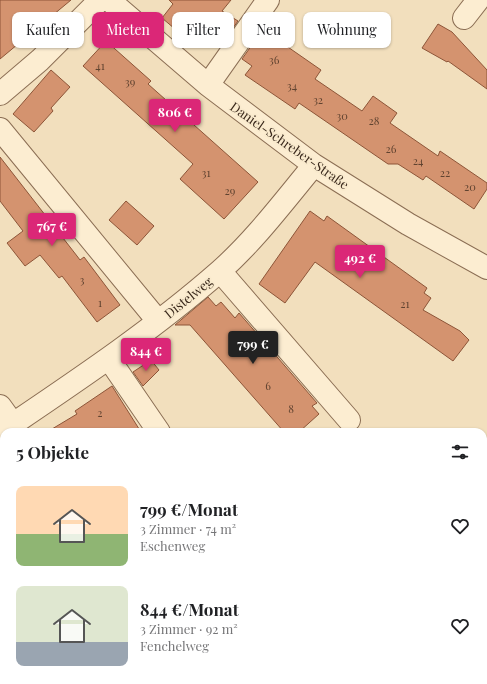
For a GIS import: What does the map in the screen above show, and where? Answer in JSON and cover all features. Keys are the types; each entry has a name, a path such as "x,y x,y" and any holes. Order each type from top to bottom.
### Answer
{"street":[{"path":"0,94 40,60 100,0"},
{"name":"Daniel-Schreber-Straße","path":"108,0 208,85 314,165 408,224 487,268"},
{"path":"208,85 268,0"},
{"path":"464,18 478,0"},
{"path":"0,129 158,321"},
{"name":"Distelweg","path":"6,427 109,359 220,271 256,234 314,165"},
{"path":"220,271 349,420"},
{"path":"109,359 156,428"},
{"path":"0,406 6,427"}],"building":[{"path":"0,0 71,0 57,12 12,12 12,48 13,48 0,59"},
{"path":"169,0 231,0 222,11 224,12 172,12 172,26 164,20 164,15 173,4"},
{"path":"234,18 238,21 234,27"},
{"path":"438,24 452,32 487,70 487,89 448,61 447,62 422,48"},
{"path":"100,48 114,48 151,81 148,84 258,182 224,219 180,179 193,164 83,66"},
{"path":"250,48 289,48 321,70 315,79 362,111 373,96 397,113 390,123 438,156 440,151 487,183 487,189 474,209 426,176 423,180 398,164 388,164 299,103 295,109 245,75 252,66 242,59"},
{"path":"51,70 70,87 51,108 53,111 34,132 13,114"},
{"path":"0,157 80,260 84,257 120,305 97,322 62,276 59,278 40,255 25,266 7,243 23,231 0,201"},
{"path":"126,201 154,226 137,245 109,220"},
{"path":"310,211 324,221 327,216 427,288 424,293 431,298 423,310 460,331 469,340 453,361 315,262 285,303 259,284"},
{"path":"208,297 216,306 221,302 235,318 239,313 317,403 312,406 319,414 303,428 280,428 190,325 175,325"},
{"path":"151,360 159,370 143,386 133,372"},
{"path":"112,386 138,428 54,428 77,414 75,411"}]}
